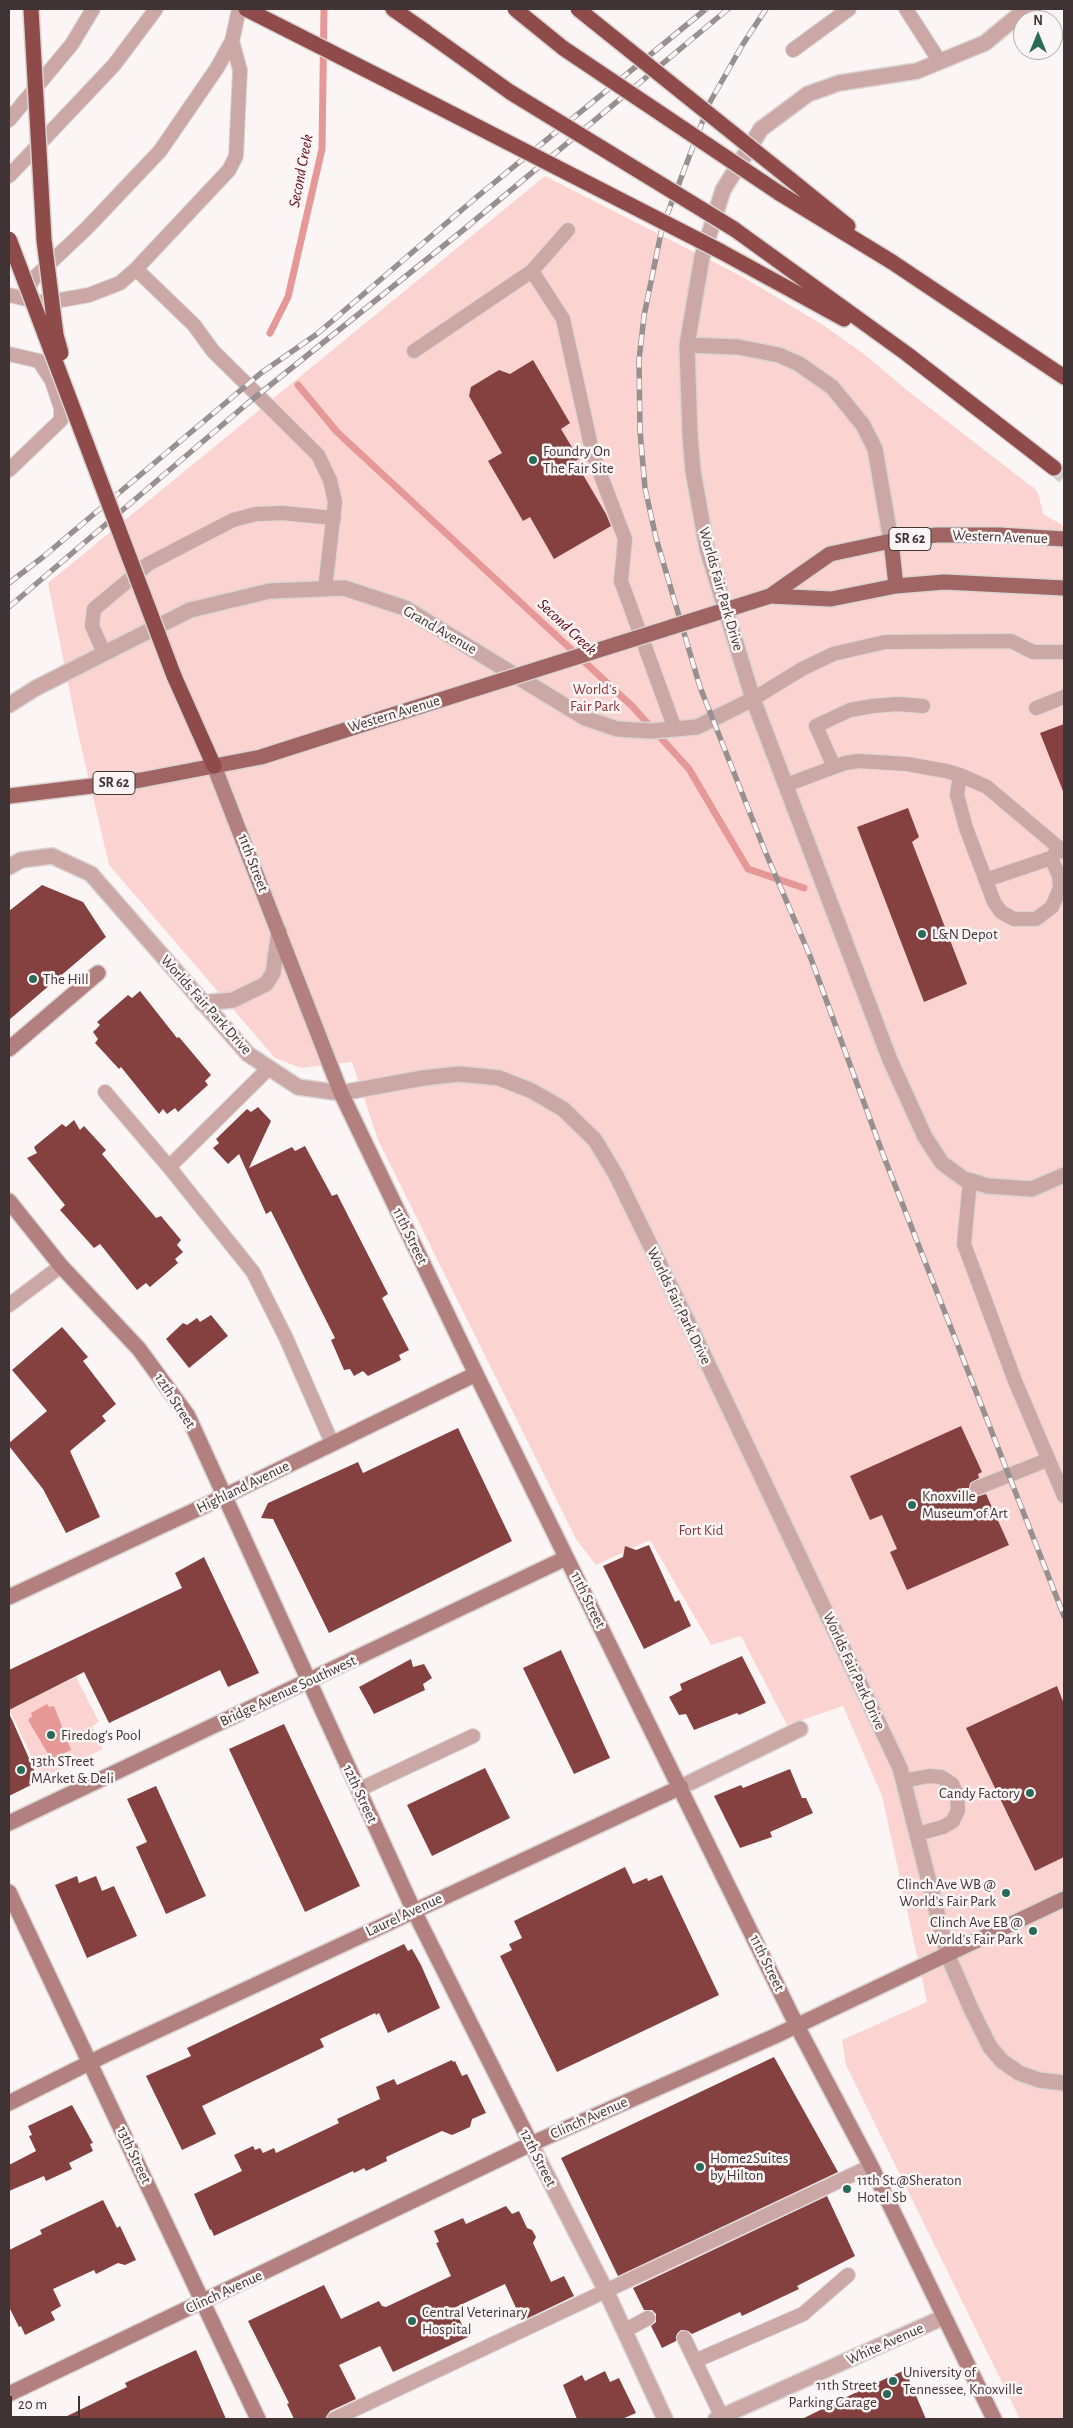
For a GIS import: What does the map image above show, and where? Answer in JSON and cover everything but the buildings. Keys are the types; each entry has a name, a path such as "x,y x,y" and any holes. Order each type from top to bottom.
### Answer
{"highway":[{"path":"32,9 44,240 56,335 85,441"},
{"path":"246,9 720,251 907,354"},
{"path":"393,9 510,92 734,229 907,354 1054,468"},
{"path":"515,9 563,48 779,193 892,262 1064,377"},
{"path":"578,9 892,262"},
{"path":"9,239 174,676 214,766"}],"main road":[{"path":"999,535 1051,534 1064,530"},
{"name":"Western Avenue","path":"10,796 141,780 261,757 770,596 830,554 891,541 936,535 999,535 1064,539"},
{"path":"891,541 896,586"},
{"name":"Western Avenue","path":"770,596 831,599 896,586 944,582 1064,588"}],"street":[{"name":"Worlds Fair Park Drive","path":"1026,9 985,43 917,71 839,82 808,94 761,129 724,190 702,257 687,345 693,471 707,549 753,699 890,1060 925,1137 942,1163 970,1180 988,1186 1032,1189 1064,1175"},
{"path":"687,345 738,347 779,355 799,364 832,387 863,425 875,449 891,541"},
{"name":"Grand Avenue","path":"9,706 36,688 190,610 270,591 344,588 405,608 585,718 617,729 671,730 697,728 753,699"},
{"name":"11th Street","path":"214,766 341,1093 566,1558 797,2026 871,2166 994,2419"},
{"name":"Worlds Fair Park Drive","path":"9,867 21,860 52,856 92,874 248,1054 298,1087 341,1093 423,1078 459,1074 499,1078 532,1091 563,1109 595,1140 616,1176 698,1343 900,1768 948,1956 971,2009 990,2046 1002,2061 1019,2072 1039,2080 1064,2083"},
{"path":"202,1002 233,1000 266,984 273,973 279,931"},
{"path":"9,1049 98,973"},
{"name":"12th Street","path":"9,1201 61,1266 139,1349 188,1416 308,1682 414,1910 606,2291 665,2419"},
{"name":"Highland Avenue","path":"9,1598 476,1374"},
{"name":"Bridge Avenue Southwest","path":"9,1822 308,1682 566,1558"},
{"name":"Laurel Avenue","path":"9,2103 90,2062 680,1787 800,1729"},
{"name":"13th Street","path":"9,1892 258,2419"},
{"name":"Clinch Avenue","path":"9,2394 531,2144 797,2026 948,1956 1064,1899"},
{"name":"White Avenue","path":"719,2418 944,2317"}],"lane":[{"path":"9,120 72,44 93,9"},
{"path":"9,176 114,65 156,9"},
{"path":"24,299 33,279 87,228 160,150 212,76 232,40 239,9"},
{"path":"793,50 849,9"},
{"path":"906,9 940,62"},
{"path":"9,295 44,303 89,295 120,283 136,269 230,170 236,156 240,70 232,40"},
{"path":"414,351 532,271 568,230"},
{"path":"136,269 194,325 213,351 318,455 330,480 335,502 326,589"},
{"path":"532,271 563,319 593,455 625,539 621,581 671,730"},
{"path":"9,354 39,361 52,380 61,408 61,420 9,470"},
{"path":"104,653 92,626 94,609 148,564 233,520 256,514 282,513 334,518"},
{"path":"753,699 802,669 833,654 885,642 1011,641 1033,652 1064,652"},
{"path":"1036,708 1064,697"},
{"path":"834,767 816,726 858,708 898,704 923,706"},
{"path":"786,785 852,762 879,762 907,764 960,775 987,787 1058,853 1058,896 1052,907 1036,919 1014,919 1001,912 994,902 957,795 960,775"},
{"path":"986,880 1058,853"},
{"path":"169,1166 269,1068"},
{"path":"105,1092 169,1166 253,1272 286,1338 332,1443"},
{"path":"970,1180 964,1244 1047,1460 1064,1496"},
{"path":"9,1305 61,1266"},
{"path":"977,1488 1047,1460"},
{"path":"358,1790 473,1736"},
{"path":"903,1781 929,1776 941,1777 952,1784 957,1794 958,1810 953,1821 943,1827 917,1834"},
{"path":"334,2419 871,2166"},
{"path":"695,2361 803,2314 848,2275"},
{"path":"624,2330 648,2318"},
{"path":"684,2338 719,2418"}],"green space":[{"name":"World's Fair Park","path":"545,176 741,276 823,325 864,354 908,391 1036,490 1043,514 1064,526 1064,2419 1020,2419 846,2065 842,2040 927,2002 882,1796 843,1706 787,1725 741,1636 711,1645 650,1540 596,1565 576,1539 378,1140 352,1062 301,1068 275,1058 109,865 78,733 48,583"},
{"path":"76,1677 99,1722 92,1726 103,1749 42,1778 9,1709"}],"shaded area":[{"name":"Firedog's Pool","path":"47,1704 49,1707 54,1706 71,1750 51,1759 28,1720 32,1716 31,1713"}],"waterway":[{"name":"Second Creek","path":"270,333 288,297 322,149 324,9"},
{"name":"Second Creek","path":"298,385 337,432 632,706 689,769 748,869 804,888"}],"tunnel":[{"path":"1054,468 1064,477"}],"railway":[{"path":"9,583 43,557 261,373 317,334 478,196 706,9"},
{"path":"9,607 248,403 462,231 728,9"},
{"path":"766,9 743,44 710,102 662,228 644,316 639,360 640,431 645,488 656,538 700,687 765,851 810,956 884,1157 1064,1616"}],"place":[{"name":"Foundry On The Fair Site","path":"533,460"},
{"name":"L&N Depot","path":"922,934"},
{"name":"The Hill","path":"33,979"},
{"name":"Knoxville Museum of Art","path":"912,1505"},
{"name":"Firedog's Pool","path":"51,1735"},
{"name":"13th STreet MArket & Deli","path":"21,1770"},
{"name":"Candy Factory","path":"1030,1793"},
{"name":"Clinch Ave WB @ World's Fair Park","path":"1006,1893"},
{"name":"Clinch Ave EB @ World's Fair Park","path":"1033,1931"},
{"name":"Home2Suites by Hilton","path":"700,2167"},
{"name":"11th St.@Sheraton Hotel Sb","path":"847,2189"},
{"name":"Central Veterinary Hospital","path":"412,2321"},
{"name":"University of Tennessee, Knoxville","path":"893,2381"},
{"name":"11th Street Parking Garage","path":"887,2394"}],"park label":[{"name":"Fort Kid","path":"701,1530"}]}
